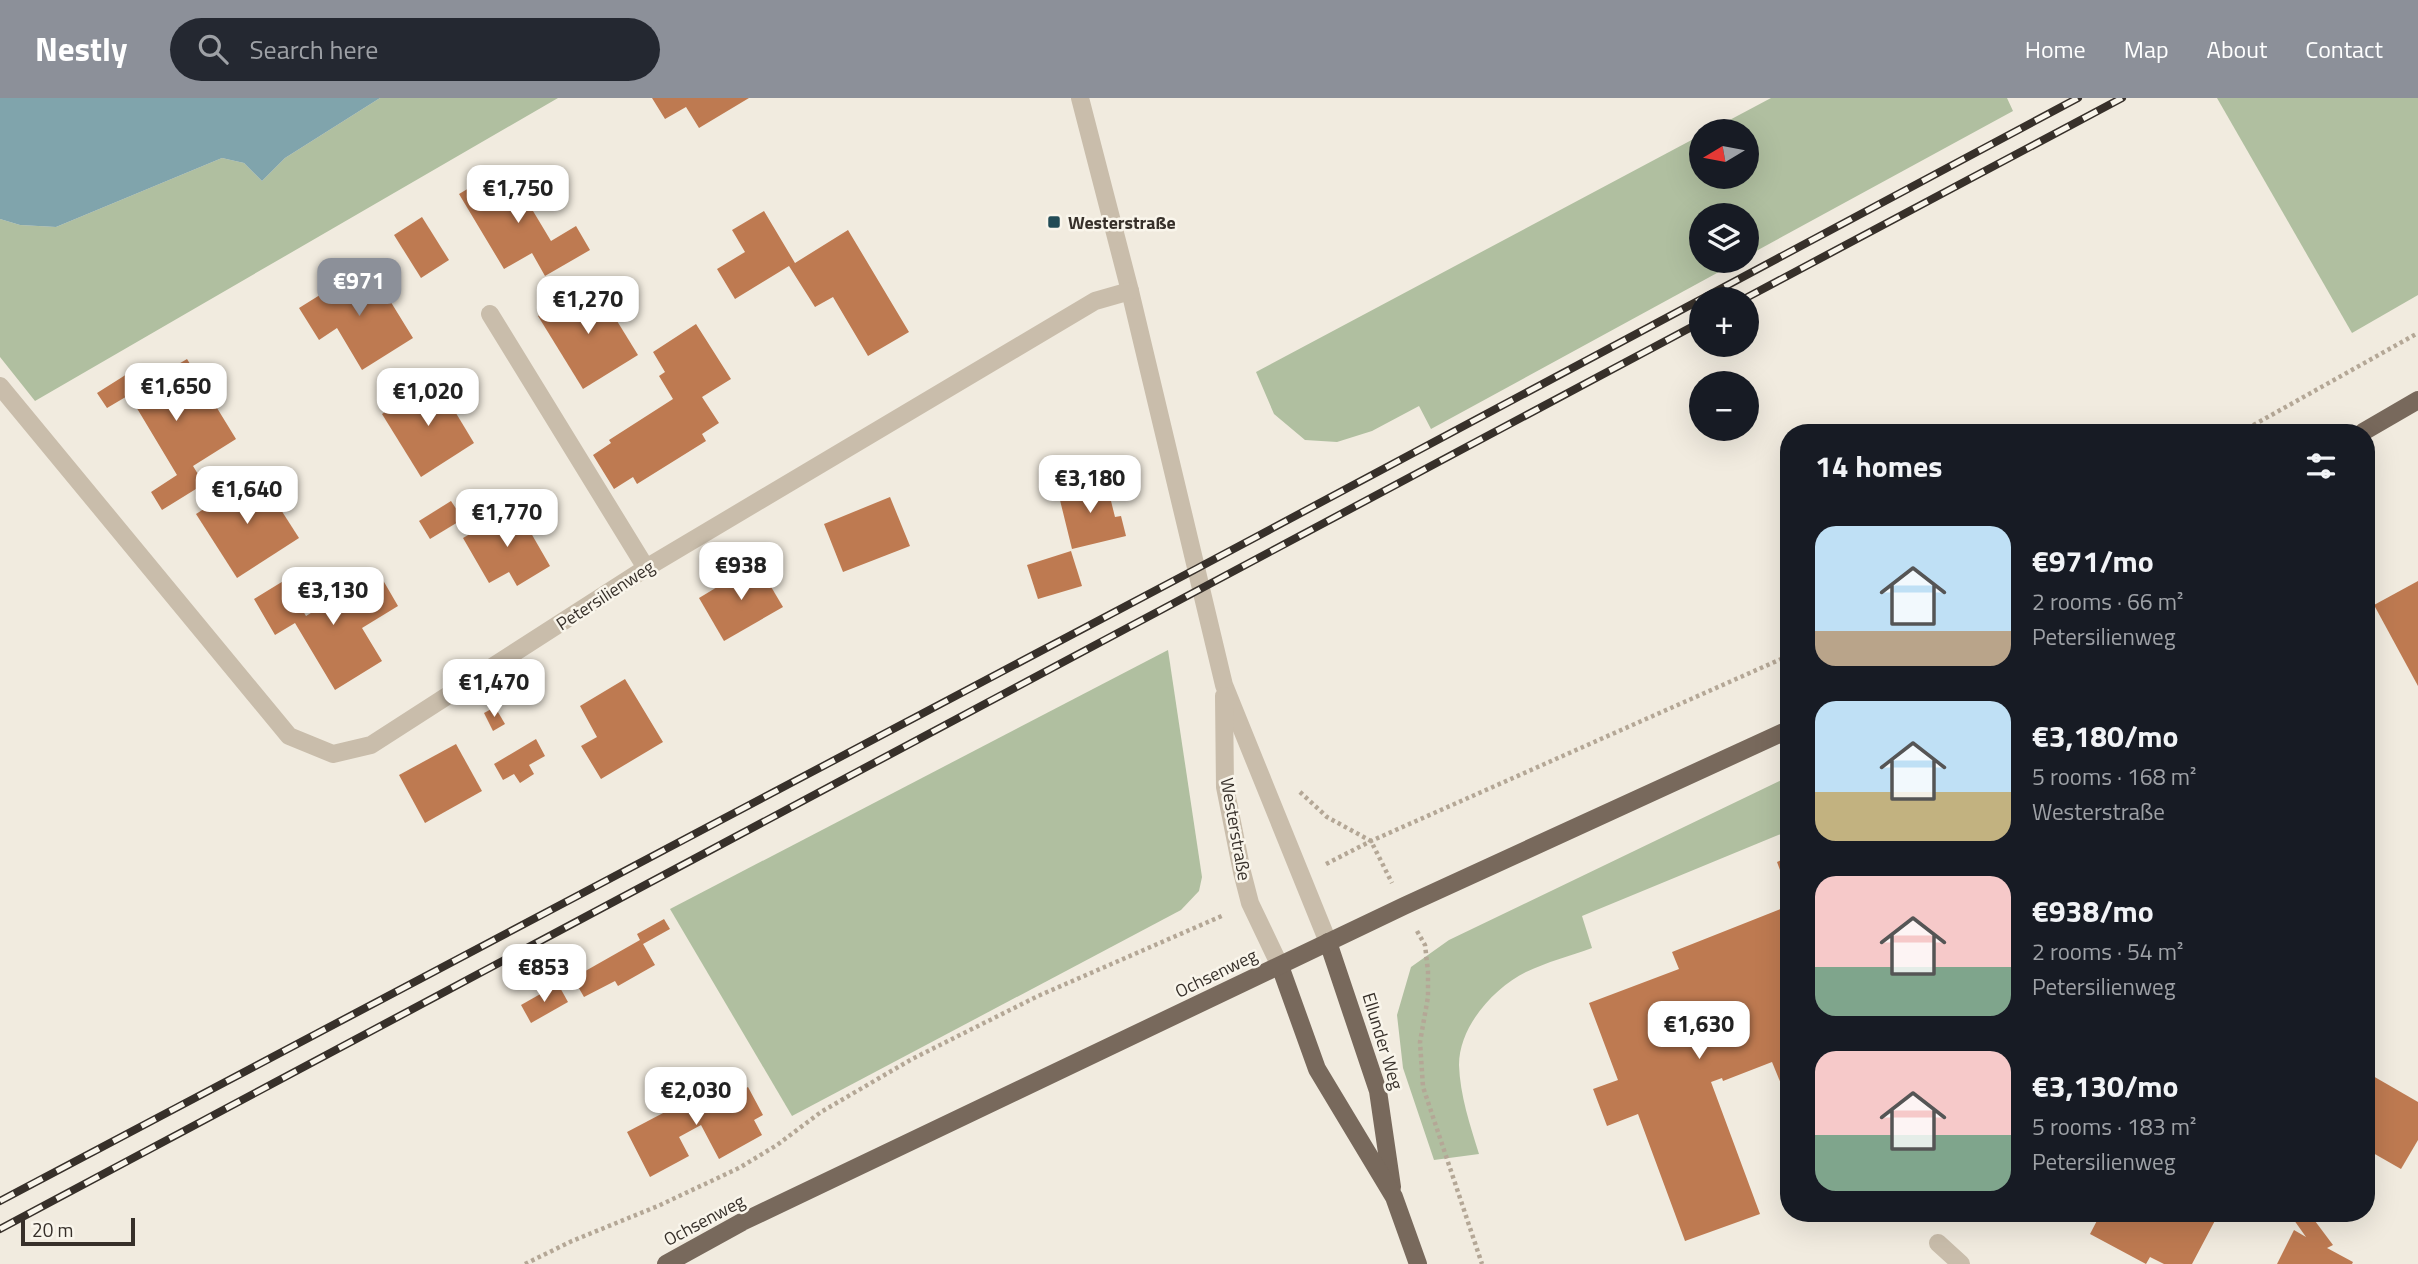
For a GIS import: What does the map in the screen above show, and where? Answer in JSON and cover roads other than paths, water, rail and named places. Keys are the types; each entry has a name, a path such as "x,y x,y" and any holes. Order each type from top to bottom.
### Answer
{"main road":[{"path":"2375,425 2418,400"},
{"name":"Ochsenweg","path":"666,1264 742,1223 1328,942 1780,734"},
{"name":"Ellunder Weg","path":"1328,942 1378,1091 1394,1197 1418,1264"},
{"name":"Ellunder Weg","path":"1280,966 1317,1069 1394,1197"}],"street":[{"name":"Westerstraße","path":"1080,98 1130,291 1224,685 1328,942"},
{"name":"Petersilienweg","path":"0,386 289,736 333,754 371,745 646,568 1095,301 1130,291"},
{"path":"490,314 646,568"},
{"name":"Westerstraße","path":"1224,685 1225,787 1250,903 1280,966"},
{"path":"1938,1243 1961,1264"}],"water":[{"path":"0,98 380,98 285,158 262,181 244,163 222,158 56,227 20,225 0,219"}],"railway":[{"path":"0,1201 1196,569 2078,98"},
{"path":"1759,291 2122,98"},
{"path":"0,1229 1689,328"}],"place":[{"name":"Westerstraße","path":"1054,222"}]}
